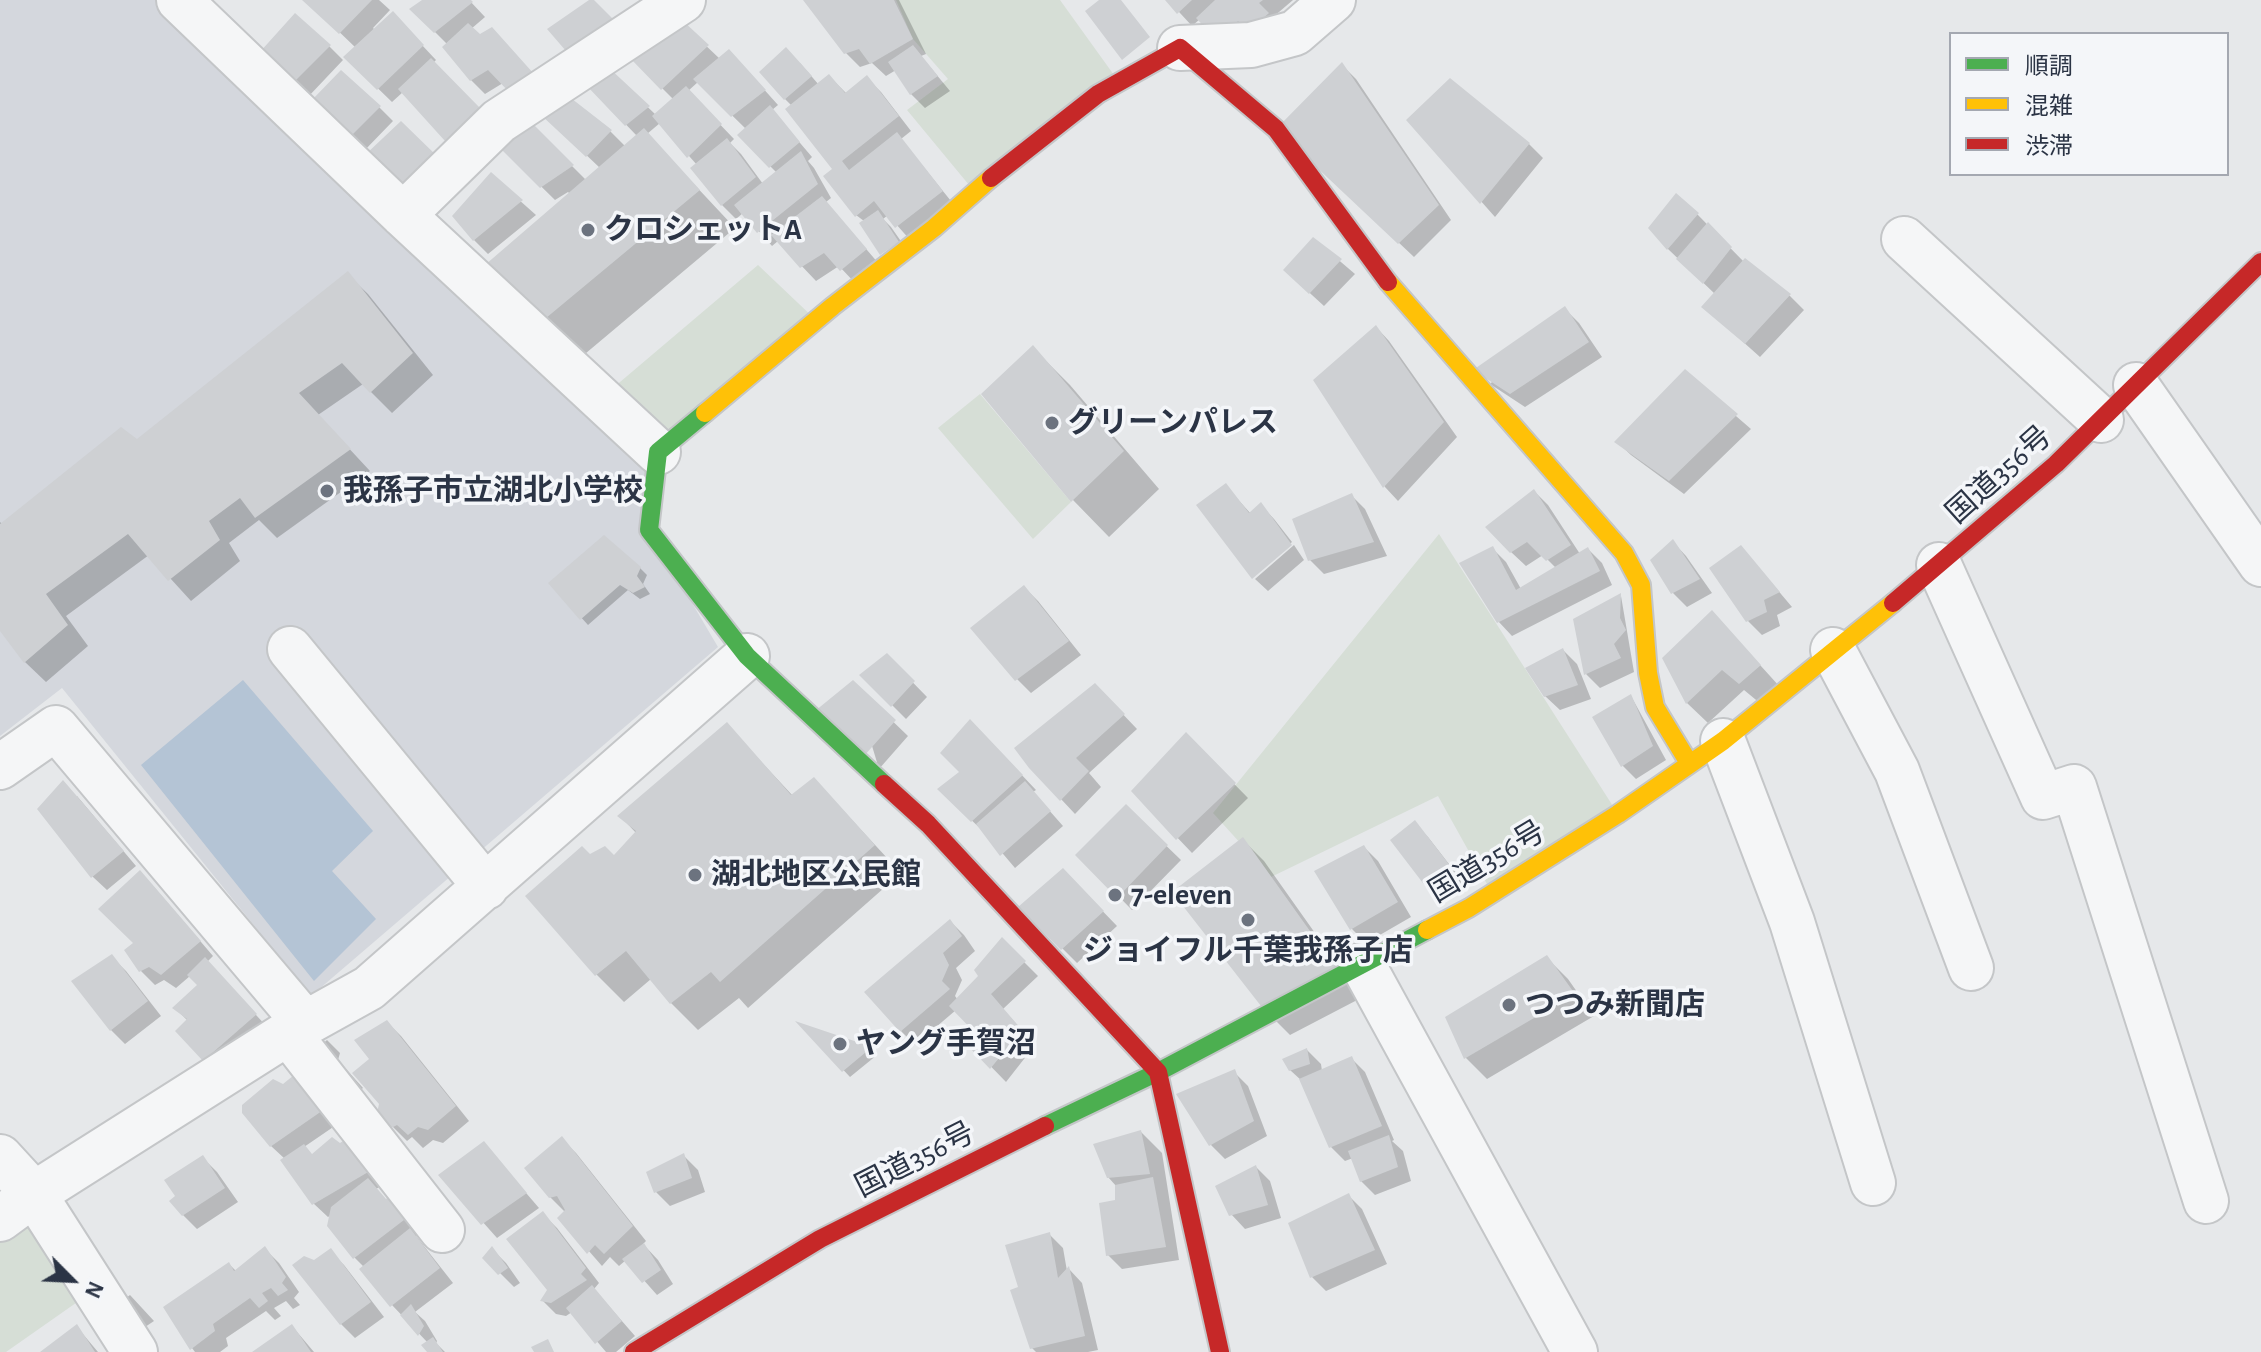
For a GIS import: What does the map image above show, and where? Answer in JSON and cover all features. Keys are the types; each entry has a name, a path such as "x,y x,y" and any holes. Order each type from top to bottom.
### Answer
{"main road":[{"path":"1220,1352 1158,1072 928,824 747,656 649,530 658,452 833,306 934,228 974,191 1098,94 1180,48 1276,129 1383,277 1624,553 1641,585 1648,673 1655,707 1706,752"},
{"name":"国道356号","path":"634,1352 820,1239 1158,1072 1469,908 1618,814 1706,752 1939,565 2056,464 2261,262"}],"street":[{"path":"179,0 403,215 658,452"},
{"path":"403,215 499,121 634,12 683,0"},
{"path":"1180,48 1251,45 1295,33 1333,0"},
{"path":"1904,239 2101,420"},
{"path":"2136,385 2261,564"},
{"path":"1939,565 2043,797 2074,787 2206,1201"},
{"path":"290,649 486,887"},
{"path":"1833,650 1897,771 1971,968"},
{"path":"17,1206 297,1029 369,988 747,656"},
{"path":"0,767 56,728 297,1029 442,1230"},
{"path":"1706,752 1792,922 1873,1183"},
{"path":"1363,965 1575,1352"},
{"path":"0,1157 17,1206 135,1352"}],"shaded area":[{"name":"我孫子市立湖北小学校","path":"0,0 191,0 658,452 649,530 718,647 311,996 62,688 0,736"},
{"path":"896,0 1060,0 1119,82 974,191 907,110 948,79 913,39"},
{"path":"758,265 817,321 658,452 600,399"},
{"path":"980,394 1071,502 1033,539 938,428"},
{"path":"1439,534 1618,814 1492,893 1438,796 1271,877 1213,813"},
{"path":"34,1194 83,1298 6,1352 0,1352 0,1219"}],"water":[{"path":"243,680 373,831 332,871 376,919 314,981 141,765"}],"building":[{"path":"302,0 372,0 339,34"},
{"path":"422,0 473,2 434,33 409,9"},
{"path":"589,0 594,0 618,24 572,58 547,29"},
{"path":"803,0 894,0 913,39 870,64 859,49 844,54"},
{"path":"1099,0 1121,0 1150,37 1122,60 1085,11"},
{"path":"1165,0 1192,0 1177,14"},
{"path":"1215,0 1263,0 1259,3 1269,13 1248,31 1238,21 1217,40 1196,18"},
{"path":"393,11 424,45 377,90 343,57"},
{"path":"295,13 331,45 292,84 259,53"},
{"path":"682,20 709,45 661,90 629,57"},
{"path":"468,23 480,34 492,27 534,74 510,93 488,70 470,81 442,47"},
{"path":"913,45 938,76 910,95 888,62"},
{"path":"786,47 812,76 784,100 759,72"},
{"path":"729,49 766,90 731,117 693,79"},
{"path":"431,58 480,108 445,141 398,89"},
{"path":"1342,62 1439,205 1398,244 1276,129"},
{"path":"607,66 650,106 625,126 586,85"},
{"path":"341,70 381,106 348,139 310,102"},
{"path":"829,74 845,93 867,75 899,116 842,161 849,170 897,132 943,191 895,228 874,201 855,217 823,176 832,169 785,109"},
{"path":"1450,78 1530,143 1480,204 1406,120"},
{"path":"686,86 722,124 687,158 652,116"},
{"path":"567,95 612,130 586,157 541,115"},
{"path":"770,105 800,142 769,168 737,135"},
{"path":"401,121 439,158 403,193 365,155"},
{"path":"533,124 574,165 540,188 499,147"},
{"name":"クロシェットA","path":"644,128 700,190 534,328 478,271"},
{"path":"727,138 756,177 721,206 690,168"},
{"path":"801,151 818,184 757,233 734,205"},
{"path":"491,172 523,200 473,241 452,216"},
{"path":"1676,193 1699,213 1667,250 1648,228"},
{"path":"822,196 867,249 840,271 824,253 800,268 771,235"},
{"path":"878,210 899,242 880,255 859,223"},
{"path":"1708,222 1732,247 1703,284 1676,259"},
{"path":"1313,237 1342,259 1309,294 1283,270"},
{"path":"1745,258 1791,294 1745,344 1701,307"},
{"path":"348,271 413,353 370,393 342,363 299,393 351,449 255,518 240,498 209,521 220,540 168,581 128,534 46,594 68,625 24,663 0,631 0,524 121,427 137,439"},
{"path":"1565,306 1589,342 1510,394 1473,370"},
{"path":"1376,325 1444,422 1383,488 1313,380"},
{"name":"グリーンパレス","path":"1033,345 1124,451 1071,502 981,394"},
{"path":"1685,369 1738,414 1669,481 1614,442"},
{"path":"1226,483 1249,513 1261,502 1292,545 1252,579 1196,505"},
{"path":"1534,489 1571,545 1546,561 1527,542 1510,553 1485,527"},
{"path":"1352,493 1374,542 1308,561 1292,519"},
{"path":"604,535 641,567 637,576 645,587 633,593 620,585 580,620 548,583"},
{"path":"1673,539 1700,579 1671,594 1650,560"},
{"path":"1741,545 1780,592 1764,600 1767,612 1746,622 1709,568"},
{"path":"1493,546 1516,590 1588,547 1600,571 1497,623 1459,563"},
{"path":"1024,585 1069,641 1015,681 970,628"},
{"path":"1621,593 1620,618 1626,630 1614,644 1621,658 1584,675 1573,619"},
{"path":"1712,610 1761,665 1739,684 1722,670 1686,704 1662,658"},
{"path":"1563,648 1578,685 1544,697 1525,668"},
{"path":"887,653 915,681 891,707 859,675"},
{"path":"853,680 896,720 864,756 815,711"},
{"path":"1095,683 1125,714 1076,758 1089,771 1060,801 1014,748"},
{"path":"1631,694 1653,746 1621,767 1592,717"},
{"path":"970,719 1023,775 971,822 937,789 959,772 940,753"},
{"name":"湖北地区公民館","path":"727,722 791,795 814,777 875,845 720,982 711,972 670,1004 626,951 595,976 525,896 582,846 590,854 605,846 614,855 636,831 617,816"},
{"path":"1186,732 1236,783 1176,840 1131,791"},
{"path":"63,780 124,851 91,878 37,809"},
{"path":"1025,781 1051,811 1000,856 976,824"},
{"path":"1126,804 1168,845 1117,898 1075,855"},
{"path":"1415,820 1454,871 1429,891 1390,840"},
{"name":"ジョイフル千葉我孫子店","path":"1243,837 1342,976 1268,1015 1172,892"},
{"path":"1364,845 1398,902 1350,930 1314,871"},
{"path":"1063,868 1104,911 1061,950 1018,907"},
{"path":"140,870 201,941 161,975 149,967 139,972 124,950 133,943 98,909"},
{"path":"950,919 962,936 943,953 949,965 942,981 950,989 900,1032 864,992"},
{"path":"1002,937 1026,961 991,994 1022,1030 990,1069 970,1048 978,1036 949,1006 978,976 974,970"},
{"path":"112,954 148,1001 110,1031 71,981"},
{"name":"つつみ新聞店","path":"1547,955 1575,994 1464,1059 1445,1017"},
{"path":"205,957 257,1014 203,1061 175,1031 187,1019 172,1008 197,985 187,975"},
{"path":"387,1020 456,1106 428,1130 418,1127 408,1135 397,1125 391,1128 377,1113 379,1104 352,1073 369,1059 354,1040"},
{"name":"ヤング手賀沼","path":"795,1021 872,1047 842,1072"},
{"path":"1307,1048 1310,1064 1289,1071 1282,1059"},
{"path":"1352,1056 1382,1126 1329,1148 1299,1079"},
{"path":"1235,1069 1254,1121 1209,1146 1176,1094"},
{"path":"299,1071 329,1106 270,1147 242,1113 242,1105 273,1079 283,1084"},
{"path":"1141,1130 1150,1174 1107,1178 1093,1144"},
{"path":"352,1135 375,1168 312,1205 280,1160 304,1144 312,1154 332,1137 340,1143"},
{"path":"1389,1135 1398,1167 1360,1182 1348,1151"},
{"path":"562,1136 633,1226 604,1254 595,1245 587,1254 557,1218 565,1210 557,1196 549,1198 524,1168"},
{"path":"484,1141 527,1193 481,1225 438,1175"},
{"path":"684,1153 692,1178 654,1193 646,1172"},
{"path":"203,1155 225,1188 182,1216 169,1201 175,1196 164,1180"},
{"path":"1256,1165 1268,1205 1229,1216 1215,1186"},
{"path":"1153,1177 1166,1247 1106,1256 1099,1203 1115,1200 1115,1185"},
{"path":"368,1178 386,1199 397,1188 417,1210 353,1259 327,1226 331,1207"},
{"path":"1349,1193 1375,1250 1310,1278 1288,1223"},
{"path":"543,1211 586,1268 581,1274 587,1280 551,1303 540,1301 547,1290 506,1239"},
{"path":"410,1228 440,1268 390,1307 359,1269"},
{"path":"1050,1232 1058,1278 1069,1266 1085,1336 1030,1349 1010,1290 1018,1287 1005,1245"},
{"path":"644,1243 661,1270 642,1283 622,1259"},
{"path":"265,1246 286,1277 282,1283 288,1290 278,1296 271,1288 262,1293 268,1301 259,1308 250,1298 213,1324 215,1331 190,1350 163,1307 229,1262 234,1271"},
{"path":"492,1246 508,1268 498,1275 482,1258"},
{"path":"331,1248 371,1302 340,1325 292,1265 304,1256 314,1260"},
{"path":"592,1285 622,1321 595,1344 566,1308"},
{"path":"411,1304 424,1326 418,1336 400,1315"},
{"path":"77,1324 95,1352 40,1352"},
{"path":"292,1324 311,1352 252,1352"},
{"path":"433,1337 443,1352 427,1352 421,1345"},
{"path":"548,1339 554,1352 534,1352 531,1347"}],"traffic: fast":[{"path":"705,413 658,452 649,530 747,656 884,784"},
{"path":"1045,1126 1158,1072 1427,930"}],"traffic: slow":[{"path":"705,413 833,306 934,228 991,178"},
{"path":"1388,282 1624,553 1641,585 1648,673 1655,707 1689,763"},
{"path":"1427,930 1469,908 1618,814 1723,741 1893,603"}],"traffic: jam":[{"path":"991,178 1098,94 1180,48 1276,129 1388,282"},
{"path":"1893,603 2056,464 2261,262"},
{"path":"884,784 928,824 1158,1072 1220,1352"},
{"path":"634,1352 820,1239 1045,1126"}],"place":[{"name":"クロシェットA","path":"588,230"},
{"name":"グリーンパレス","path":"1052,423"},
{"name":"我孫子市立湖北小学校","path":"327,491"},
{"name":"湖北地区公民館","path":"695,875"},
{"name":"7-eleven","path":"1115,895"},
{"name":"ジョイフル千葉我孫子店","path":"1248,920"},
{"name":"つつみ新聞店","path":"1509,1005"},
{"name":"ヤング手賀沼","path":"840,1044"}]}
